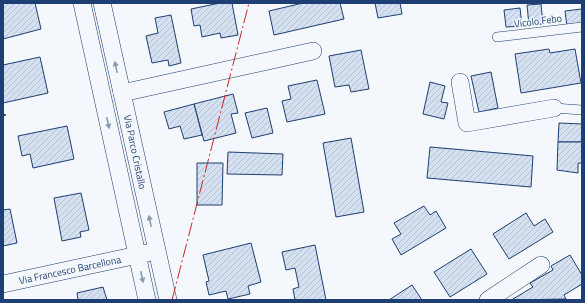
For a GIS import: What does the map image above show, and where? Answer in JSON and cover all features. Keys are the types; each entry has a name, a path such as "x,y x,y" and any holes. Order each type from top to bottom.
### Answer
{"street":[{"name":"Via Parco Cristallo","path":"82,3 147,300"},
{"name":"Via Parco Cristallo","path":"102,3 168,300"},
{"path":"122,92 313,51"},
{"path":"460,82 467,123 554,108"},
{"name":"Via Francesco Barcellona","path":"3,284 137,256 157,250"},
{"path":"488,300 541,264"}],"lane":[{"name":"Vicolo Febo","path":"497,37 582,27"},
{"path":"554,108 582,110"}],"building":[{"path":"3,3 35,3 41,29 3,39"},
{"path":"220,3 232,3 238,35 221,38 220,33 202,37 200,25 194,26 191,9"},
{"path":"303,3 340,3 344,19 274,35 269,11"},
{"path":"375,3 400,3 402,14 378,18"},
{"path":"541,4 543,24 529,25 527,5"},
{"path":"520,8 522,26 506,27 504,10"},
{"path":"582,9 582,23 567,26 565,11"},
{"path":"171,15 181,63 169,66 168,60 152,63 146,36 158,33 155,18"},
{"path":"549,49 550,53 575,49 581,83 521,93 515,54"},
{"path":"361,50 369,89 351,92 349,85 335,87 329,56"},
{"path":"40,57 48,93 3,103 3,65"},
{"path":"491,72 498,108 479,112 471,76"},
{"path":"317,80 325,114 287,122 282,101 291,99 288,86"},
{"path":"430,82 445,86 441,102 448,103 444,119 423,114"},
{"path":"233,94 238,113 231,114 236,133 204,141 194,104"},
{"path":"194,104 202,135 184,139 180,126 169,129 164,112"},
{"path":"267,108 273,133 252,138 245,113"},
{"path":"559,123 582,124 582,142 558,142"},
{"path":"67,126 74,159 33,168 30,154 22,156 18,136"},
{"path":"351,138 364,212 336,217 323,143"},
{"path":"558,142 582,142 582,163 578,163 578,173 557,170"},
{"path":"430,147 533,156 531,187 427,178"},
{"path":"228,152 283,154 282,175 227,174"},
{"path":"197,163 223,163 222,205 197,205"},
{"path":"81,193 89,230 80,232 81,237 62,241 54,198"},
{"path":"424,206 430,215 436,211 446,228 401,255 392,239 401,234 394,223"},
{"path":"10,209 17,243 3,246 3,210"},
{"path":"526,213 534,226 545,219 553,232 509,259 493,234"},
{"path":"251,243 261,282 248,286 250,294 228,299 226,291 209,295 206,282 209,281 203,255"},
{"path":"315,245 326,300 295,300 293,289 299,287 295,268 286,270 282,252"},
{"path":"471,249 487,274 450,297 434,272"},
{"path":"570,255 582,275 582,284 564,295 566,299 513,300 533,287 530,283 553,270 551,266"},
{"path":"412,285 422,300 389,300"},
{"path":"103,287 107,300 78,300 77,293"}],"power":[{"path":"172,300 249,3"}]}
